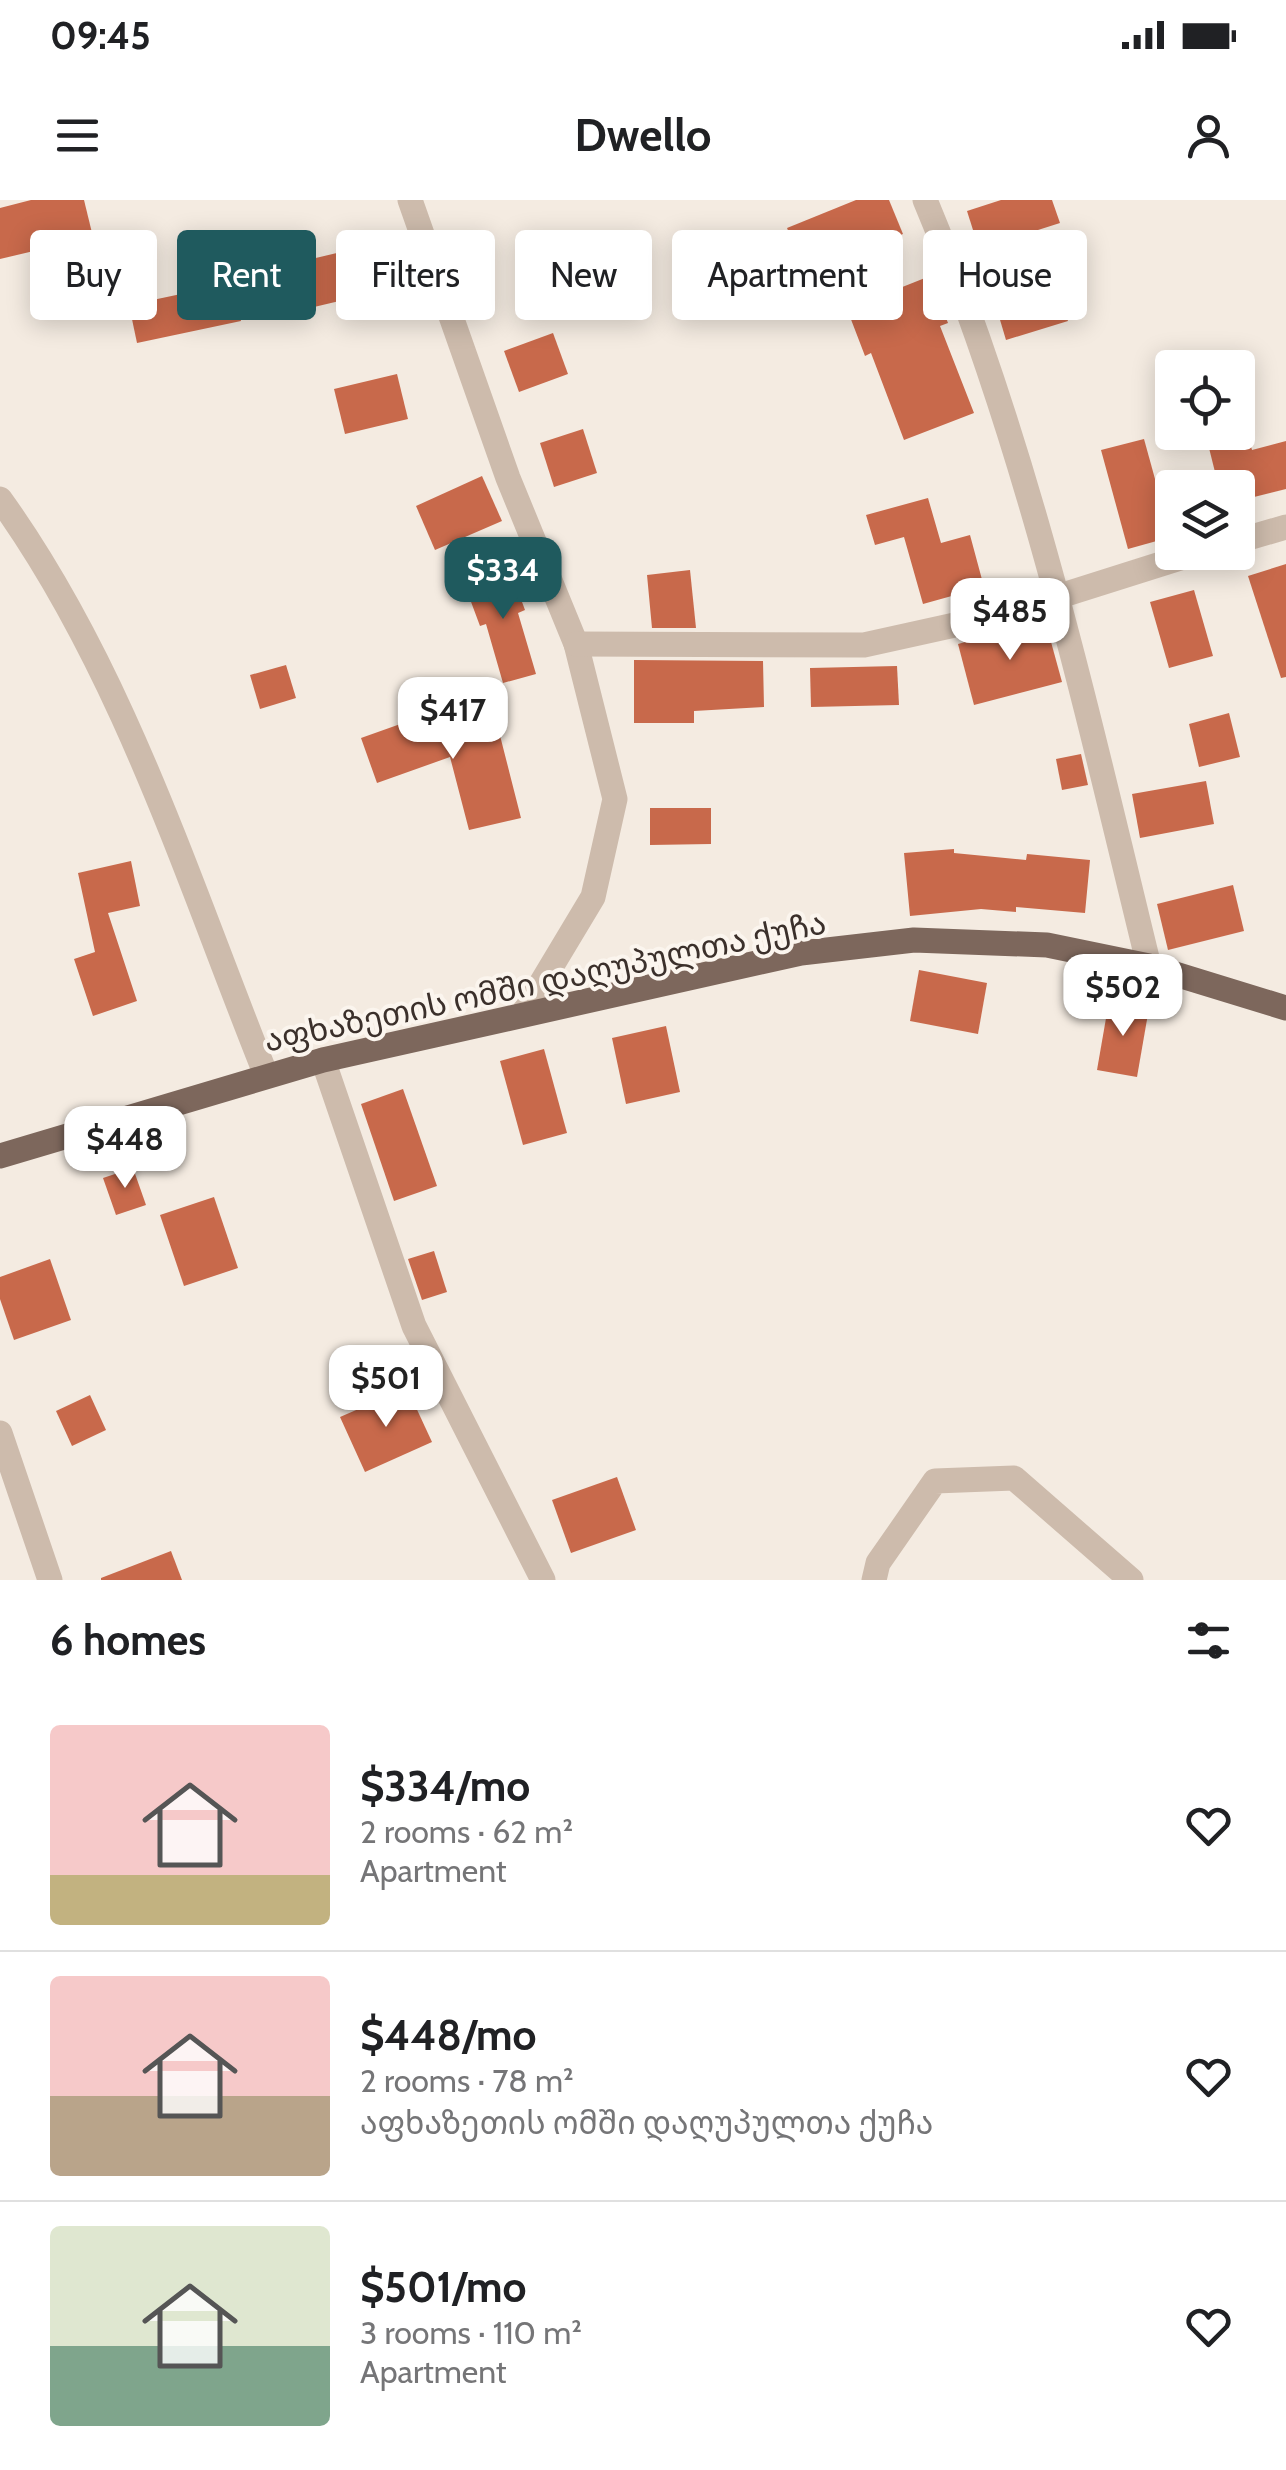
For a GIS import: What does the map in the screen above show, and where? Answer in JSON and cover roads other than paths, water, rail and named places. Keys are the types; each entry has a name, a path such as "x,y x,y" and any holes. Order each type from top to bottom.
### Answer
{"main road":[{"name":"აფხაზეთის ომში დაღუპულთა ქუჩა","path":"0,1156 323,1060 801,953 914,940 1047,945 1149,966 1286,1008"}],"street":[{"path":"410,200 508,478 576,644 615,799 593,897 524,1012"},
{"path":"925,200 954,269 1059,597 1149,966"},
{"path":"0,500 46,562 113,691 266,1075"},
{"path":"1255,536 1286,527"},
{"path":"576,644 864,645 1000,615 1155,566"},
{"path":"323,1060 414,1326 543,1580"},
{"path":"0,1433 50,1580"},
{"path":"874,1580 878,1563 935,1481 1014,1478 1130,1580"}]}
